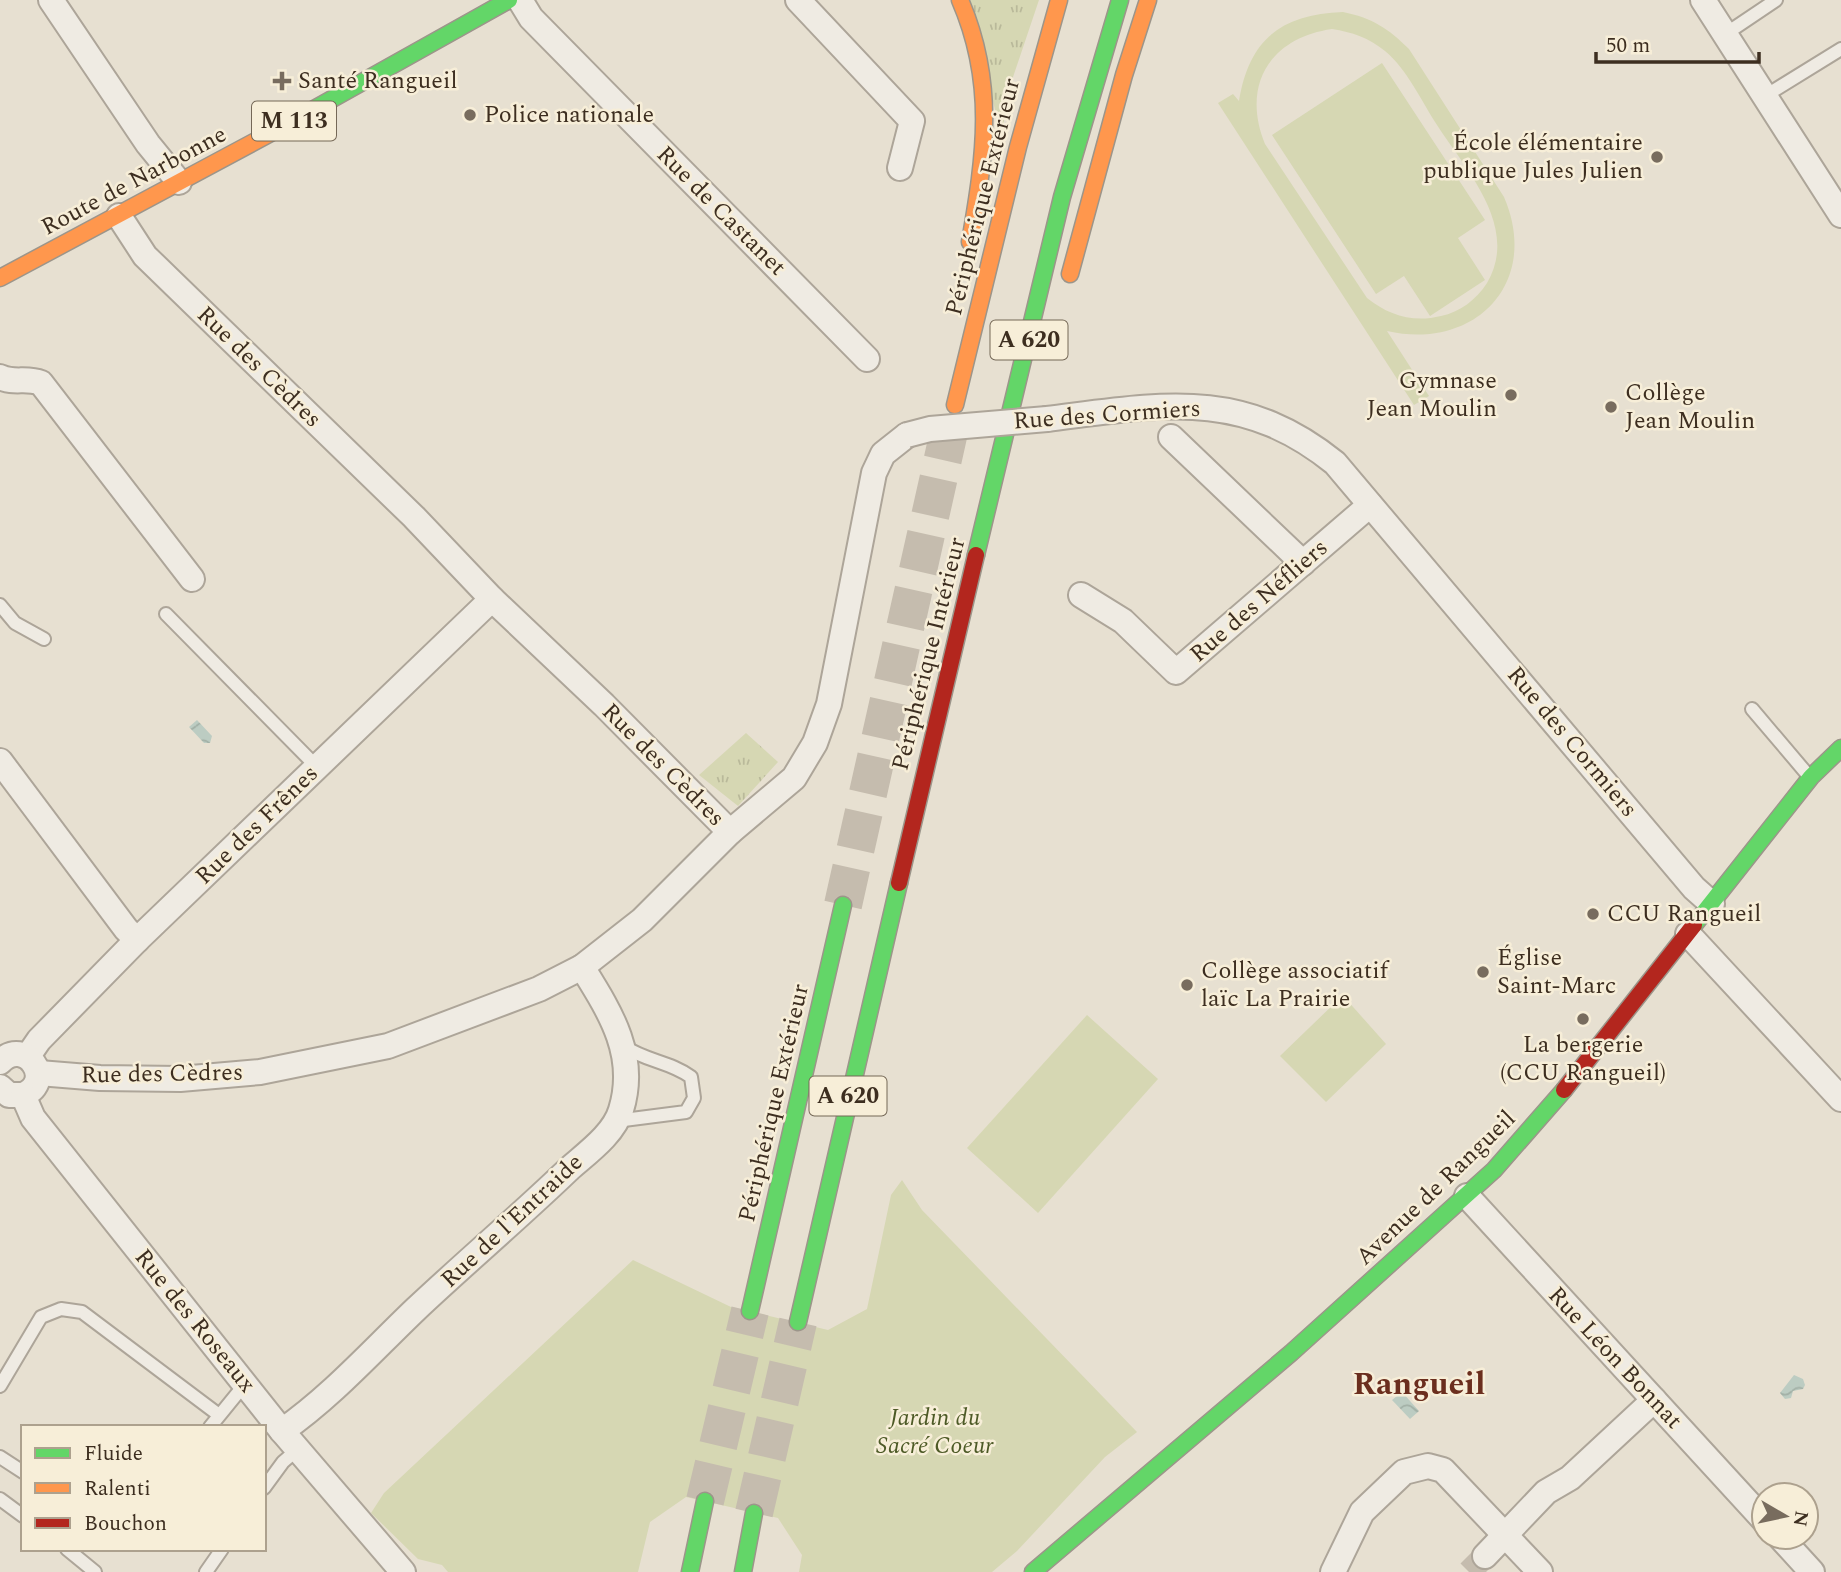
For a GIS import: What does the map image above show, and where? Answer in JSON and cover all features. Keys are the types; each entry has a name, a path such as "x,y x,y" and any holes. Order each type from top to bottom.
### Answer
{"main road":[{"name":"Route de Narbonne","path":"0,278 384,72 470,9 509,0"},
{"path":"960,0 976,44 986,112 986,143 966,264"},
{"name":"Périphérique Extérieur","path":"950,352 943,390 955,405 1018,147 1059,0"},
{"name":"Périphérique Intérieur","path":"798,1322 945,681 1062,197 1120,0"},
{"path":"1065,296 1124,75 1148,0"},
{"path":"1124,75 1138,65 1163,0"},
{"path":"1029,438 1043,408"},
{"path":"945,681 972,661"},
{"name":"Avenue de Rangueil","path":"1033,1572 1291,1353 1467,1196 1557,1099 1811,777 1841,748"},
{"name":"Périphérique Extérieur","path":"750,1311 843,905"},
{"path":"690,1572 705,1501"},
{"path":"743,1572 754,1513"}],"street":[{"path":"51,0 148,144 179,182"},
{"name":"Rue de Castanet","path":"520,0 531,19 867,359"},
{"path":"798,0 912,121 900,168"},
{"path":"1703,0 1841,215"},
{"name":"Rue des Cèdres","path":"0,1062 10,1055 33,1065 100,1078 180,1079 260,1072 388,1046 538,989 582,967 642,920 730,832 604,705 492,599 396,499 145,256 119,216"},
{"path":"0,377 10,382 27,377 41,383 192,579"},
{"name":"Rue des Cormiers","path":"730,832 794,778 815,743 832,691 874,473 883,454 907,435 1043,408 1196,406 1242,412 1289,430 1335,463 1694,888 1712,904"},
{"path":"1171,437 1303,562"},
{"name":"Rue des Néfliers","path":"1082,595 1123,621 1176,672 1370,505"},
{"name":"Rue des Frênes","path":"23,1096 37,1084 33,1065 39,1040 138,940 492,599"},
{"path":"0,761 126,929 138,940"},
{"path":"1688,934 1841,1099"},
{"name":"Rue de l'Entraide","path":"290,1440 315,1408 416,1308 569,1170 607,1133 620,1113 626,1087 625,1047 605,1005 582,967"},
{"path":"0,1087 9,1095 23,1096"},
{"name":"Rue des Roseaux","path":"23,1096 33,1118 245,1384 403,1572"},
{"name":"Rue Léon Bonnat","path":"1467,1196 1750,1505"},
{"path":"1485,1556 1504,1533 1546,1492 1570,1478 1654,1400"},
{"path":"1333,1572 1362,1513 1404,1472 1428,1466 1443,1470 1540,1572"},
{"path":"1793,1551 1812,1572"}],"lane":[{"path":"1724,34 1776,0"},
{"path":"1765,96 1841,49"},
{"path":"0,605 15,623 44,639"},
{"path":"166,614 318,768"},
{"path":"1752,709 1811,777"},
{"path":"615,1121 685,1112 694,1098 691,1077 679,1068 641,1058 625,1047"},
{"path":"0,1385 41,1317 61,1309 82,1312 219,1415"},
{"path":"212,1425 245,1384"},
{"path":"266,1485 283,1462 290,1440"},
{"path":"0,1457 21,1471"},
{"path":"0,1499 21,1515"},
{"path":"69,1551 95,1572"},
{"path":"206,1572 221,1551"}],"green space":[{"path":"970,0 1039,0 1012,80 1001,136"},
{"path":"1343,12 1363,17 1387,30 1409,49 1504,197 1513,228 1514,257 1506,282 1492,304 1472,320 1448,331 1419,335 1387,331 1429,396 1414,405 1218,103 1233,94 1239,101 1251,61 1260,46 1272,34 1302,18","holes":["1339,30 1373,42 1393,58 1414,86 1485,200 1497,241 1496,262 1483,289 1473,300 1455,312 1431,318 1411,318 1383,309 1367,298 1265,144 1258,122 1257,102 1259,84 1266,68 1277,54 1292,42 1310,34"]},
{"path":"1382,63 1485,220 1458,238 1485,280 1430,316 1404,276 1376,294 1272,135"},
{"path":"746,733 778,762 738,806 699,775"},
{"path":"1346,999 1386,1044 1326,1102 1280,1056 1338,1000"},
{"path":"1087,1015 1158,1079 1038,1213 967,1148"},
{"name":"Jardin du Sacré Coeur","path":"902,1180 922,1210 1137,1432 1105,1457 1017,1551 992,1572 799,1572 802,1555 778,1518 686,1497 650,1522 638,1572 448,1572 442,1565 418,1559 371,1513 384,1493 633,1260 731,1307 828,1330 867,1309 891,1195"}],"water":[{"path":"197,720 212,736 210,743 204,743 189,727"},
{"path":"1794,1375 1803,1379 1805,1385 1803,1389 1793,1391 1791,1398 1785,1399 1780,1393"},
{"path":"1402,1392 1419,1411 1410,1419 1392,1400"}],"tunnel":[{"path":"843,905 955,405"},
{"path":"705,1501 750,1311"},
{"path":"754,1513 798,1322"},
{"path":"1469,1572 1485,1556"}],"traffic: fast":[{"path":"282,127 509,0"},
{"path":"976,555 1062,197 1120,0"},
{"path":"1694,925 1811,777 1841,748"},
{"path":"798,1322 899,883"},
{"path":"750,1311 843,905"},
{"path":"1033,1572 1291,1353 1494,1170 1564,1090"},
{"path":"690,1572 705,1501"},
{"path":"743,1572 754,1513"}],"traffic: slow":[{"path":"960,0 979,61 983,90 983,150 970,242"},
{"path":"955,405 1018,147 1059,0"},
{"path":"1070,274 1124,75 1148,0"},
{"path":"0,278 282,127"}],"traffic: jam":[{"path":"899,883 976,555"},
{"path":"1564,1090 1694,925"}],"place":[{"name":"Santé Rangueil","path":"282,81"},
{"name":"Police nationale","path":"470,115"},
{"name":"École élémentaire publique Jules Julien","path":"1657,157"},
{"name":"Gymnase Jean Moulin","path":"1511,395"},
{"name":"Collège Jean Moulin","path":"1611,407"},
{"name":"CCU Rangueil","path":"1593,914"},
{"name":"Église Saint-Marc","path":"1483,972"},
{"name":"Collège associatif laïc La Prairie","path":"1187,985"},
{"name":"La bergerie (CCU Rangueil)","path":"1583,1019"}],"district":[{"name":"Rangueil","path":"1419,1384"}]}
